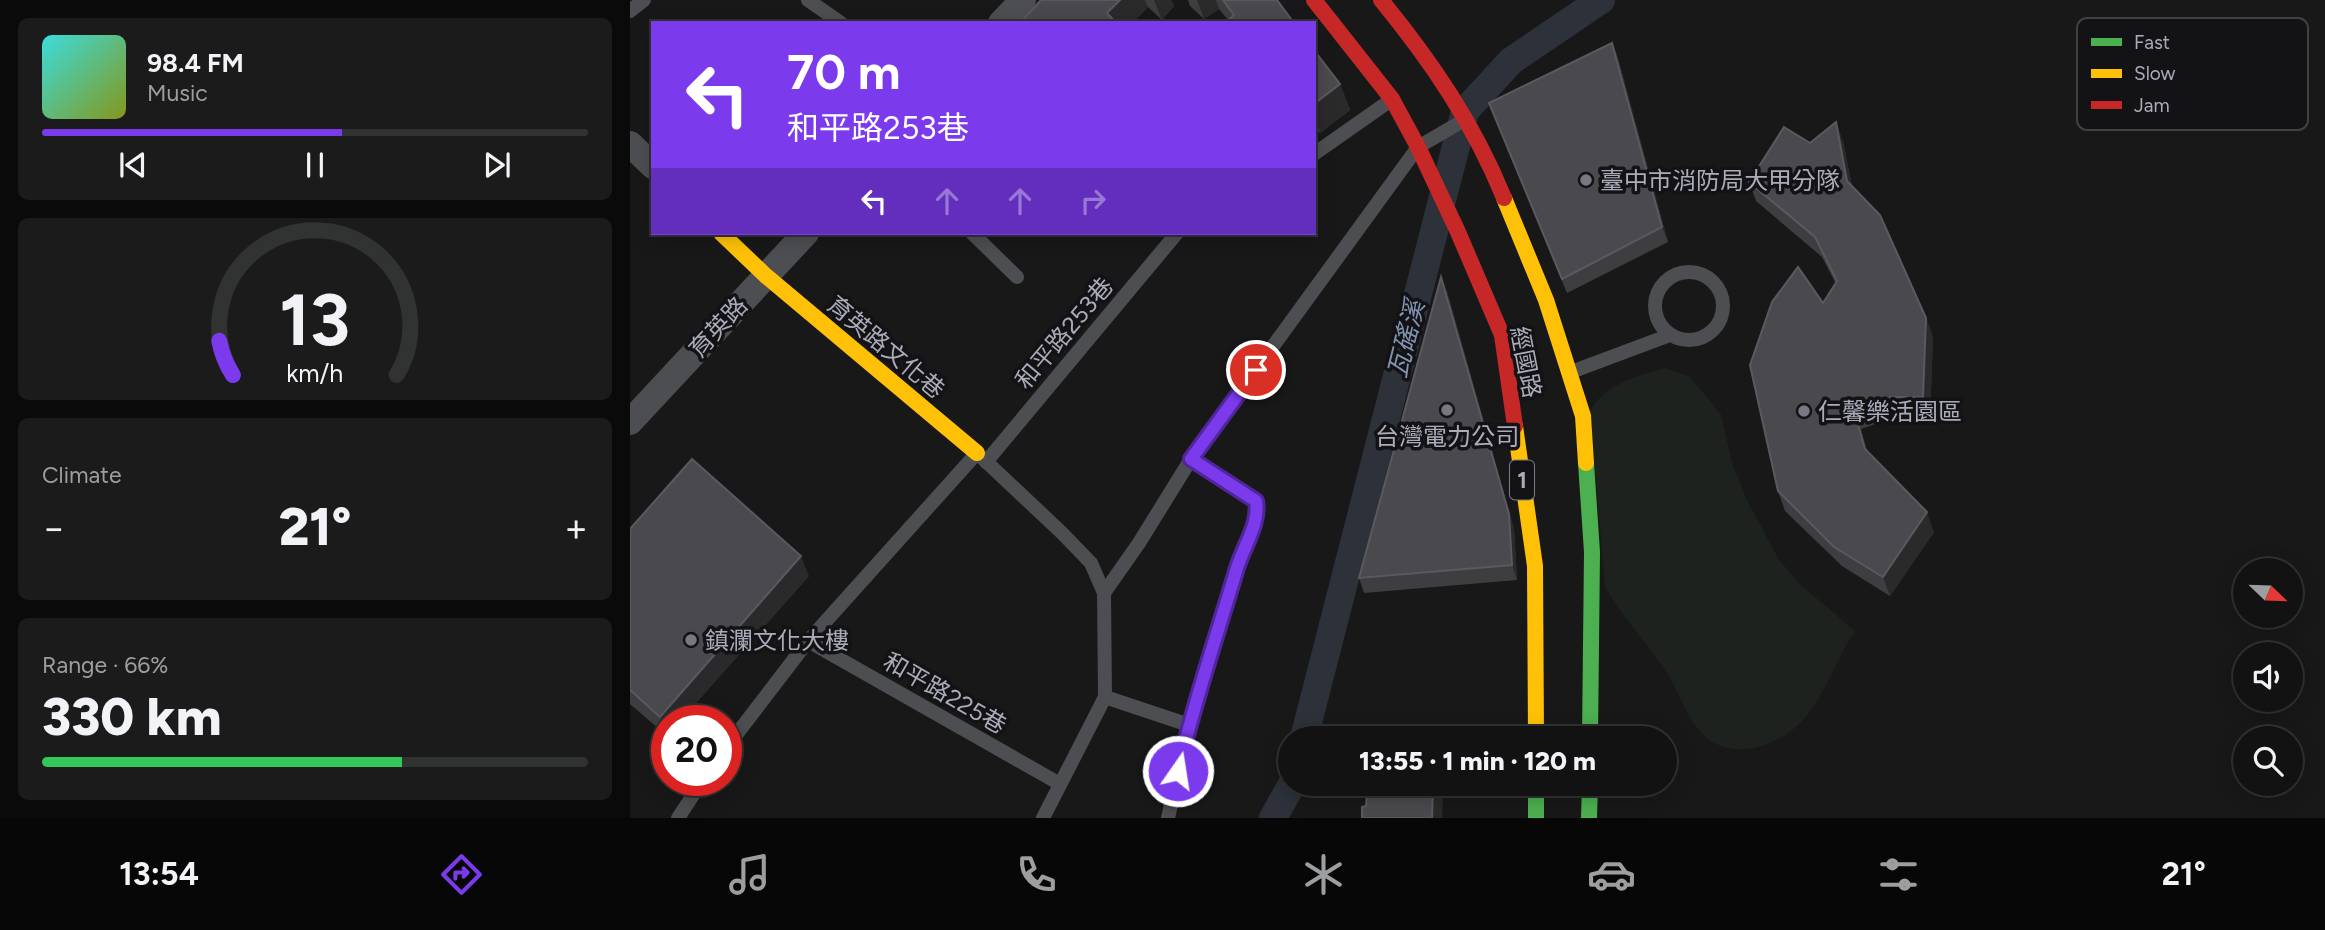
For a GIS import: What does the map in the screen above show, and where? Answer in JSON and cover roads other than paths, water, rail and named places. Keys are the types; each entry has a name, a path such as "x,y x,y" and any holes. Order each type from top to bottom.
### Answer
{"main road":[{"name":"經國路","path":"1314,0 1392,99 1433,177 1502,335 1535,566 1536,726"},
{"name":"經國路","path":"1381,0 1410,35 1453,96 1486,154 1546,300 1583,416 1591,538 1590,726"},
{"name":"育英路文化巷","path":"723,235 766,276 982,458"},
{"path":"1536,796 1536,818"},
{"path":"1590,796 1590,818"}],"street":[{"path":"1003,21 1023,0"},
{"path":"630,144 651,164"},
{"name":"育英路","path":"630,422 804,235"}],"lane":[{"path":"630,11 644,0"},
{"path":"808,0 838,21"},
{"path":"1316,153 1392,99"},
{"path":"1104,593 1139,543 1191,459 1418,147 1466,119"},
{"path":"974,235 1017,276"},
{"name":"和平路253巷","path":"982,458 1175,235"},
{"path":"1569,373 1670,335 1680,340 1703,338 1713,331 1724,310 1723,298 1712,279 1692,271 1670,276 1662,284 1657,294 1656,316 1670,335"},
{"path":"742,727 808,641 982,458 1091,563 1104,593 1105,697 1043,818"},
{"path":"1168,818 1189,725 1244,545 1256,523 1258,512 1256,501 1191,459"},
{"name":"和平路225巷","path":"808,641 1060,784"},
{"path":"1105,697 1189,725"},
{"path":"678,818 692,796"}],"waterway":[{"name":"瓦磘溪","path":"1307,726 1465,111 1511,61 1601,0"},
{"name":"瓦磘溪","path":"1273,818 1285,796"}],"place":[{"name":"臺中市消防局大甲分隊","path":"1586,180"},
{"name":"台灣電力公司","path":"1447,410"},
{"name":"仁馨樂活園區","path":"1804,411"},
{"name":"鎮瀾文化大樓","path":"691,640"}]}
